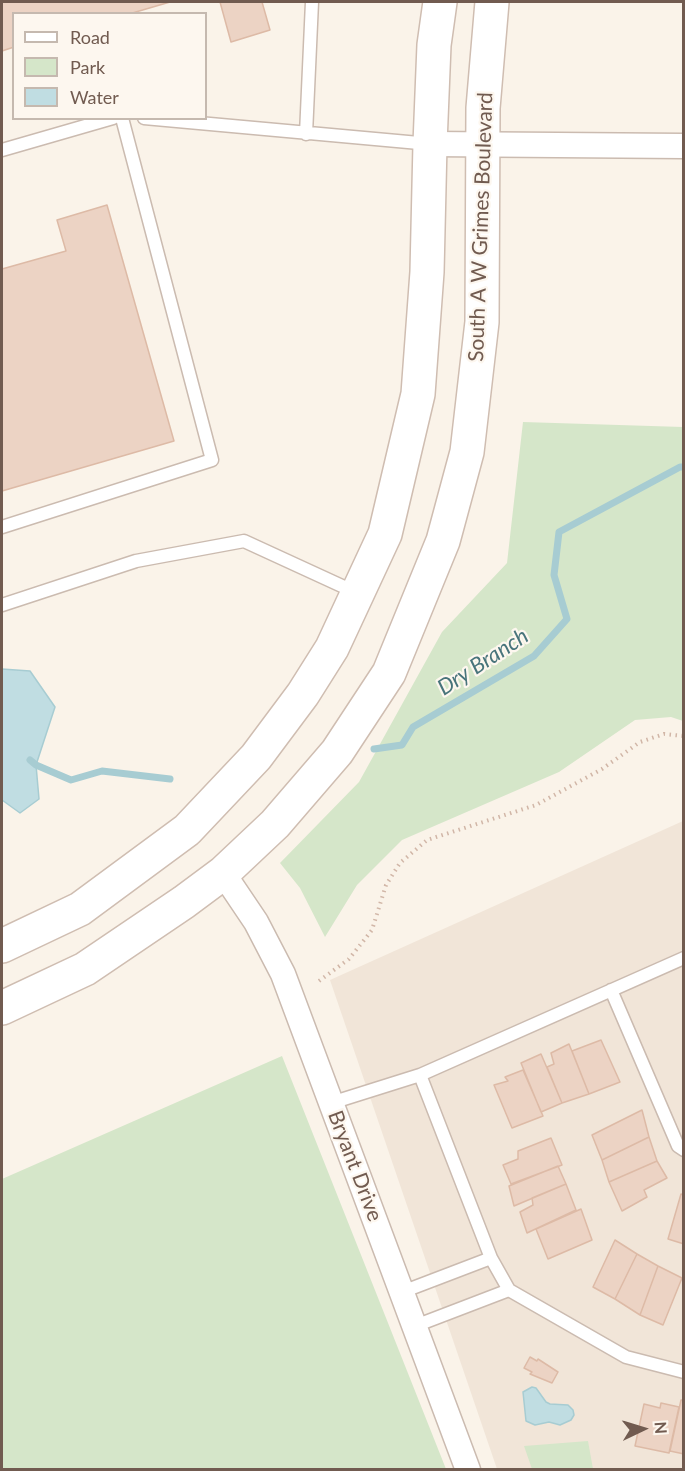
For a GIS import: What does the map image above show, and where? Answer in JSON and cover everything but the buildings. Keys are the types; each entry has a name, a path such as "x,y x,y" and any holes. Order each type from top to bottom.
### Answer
{"main road":[{"path":"2,946 80,909 187,830 256,757 303,694 332,648 385,534 418,394 428,272 434,45 440,2"},
{"name":"South A W Grimes Boulevard","path":"2,1008 85,969 223,873 275,824 337,752 389,672 443,541 467,452 482,322 483,108 492,2"}],"street":[{"path":"430,144 684,146"},
{"name":"Bryant Drive","path":"223,873 256,921 283,974 468,1470"}],"lane":[{"path":"306,134 312,2"},
{"path":"2,150 106,120"},
{"path":"2,527 212,460 123,120"},
{"path":"164,120 430,144"},
{"path":"2,605 136,561 244,541 357,593"},
{"path":"331,1103 420,1076 684,958"},
{"path":"611,990 678,1146 684,1150"},
{"path":"420,1076 491,1258 509,1290 626,1358 684,1372"},
{"path":"402,1292 491,1258"},
{"path":"415,1326 509,1290"}],"path":[{"path":"319,981 348,959 372,930 386,885 400,863 427,840 536,805 602,769 640,742 664,734 684,736"}],"shaded area":[{"path":"683,821 683,1469 497,1469 330,980"}],"green space":[{"path":"523,422 683,427 683,721 671,717 635,720 559,772 402,840 357,885 325,937 300,888 280,863 359,782 442,632 507,563"},
{"path":"282,1056 446,1469 2,1469 2,1179"},
{"path":"588,1441 593,1469 532,1469 524,1446"}],"water":[{"path":"2,669 30,671 55,707 36,765 39,799 20,813 2,800"},
{"path":"532,1387 536,1388 550,1404 568,1405 574,1415 571,1420 560,1425 549,1422 535,1425 526,1421 523,1392"}],"waterway":[{"name":"Dry Branch","path":"374,749 402,745 413,727 534,656 567,619 554,575 559,532 680,467 684,467"},
{"name":"Dry Branch","path":"30,760 36,765 71,780 102,771 170,779"}]}
